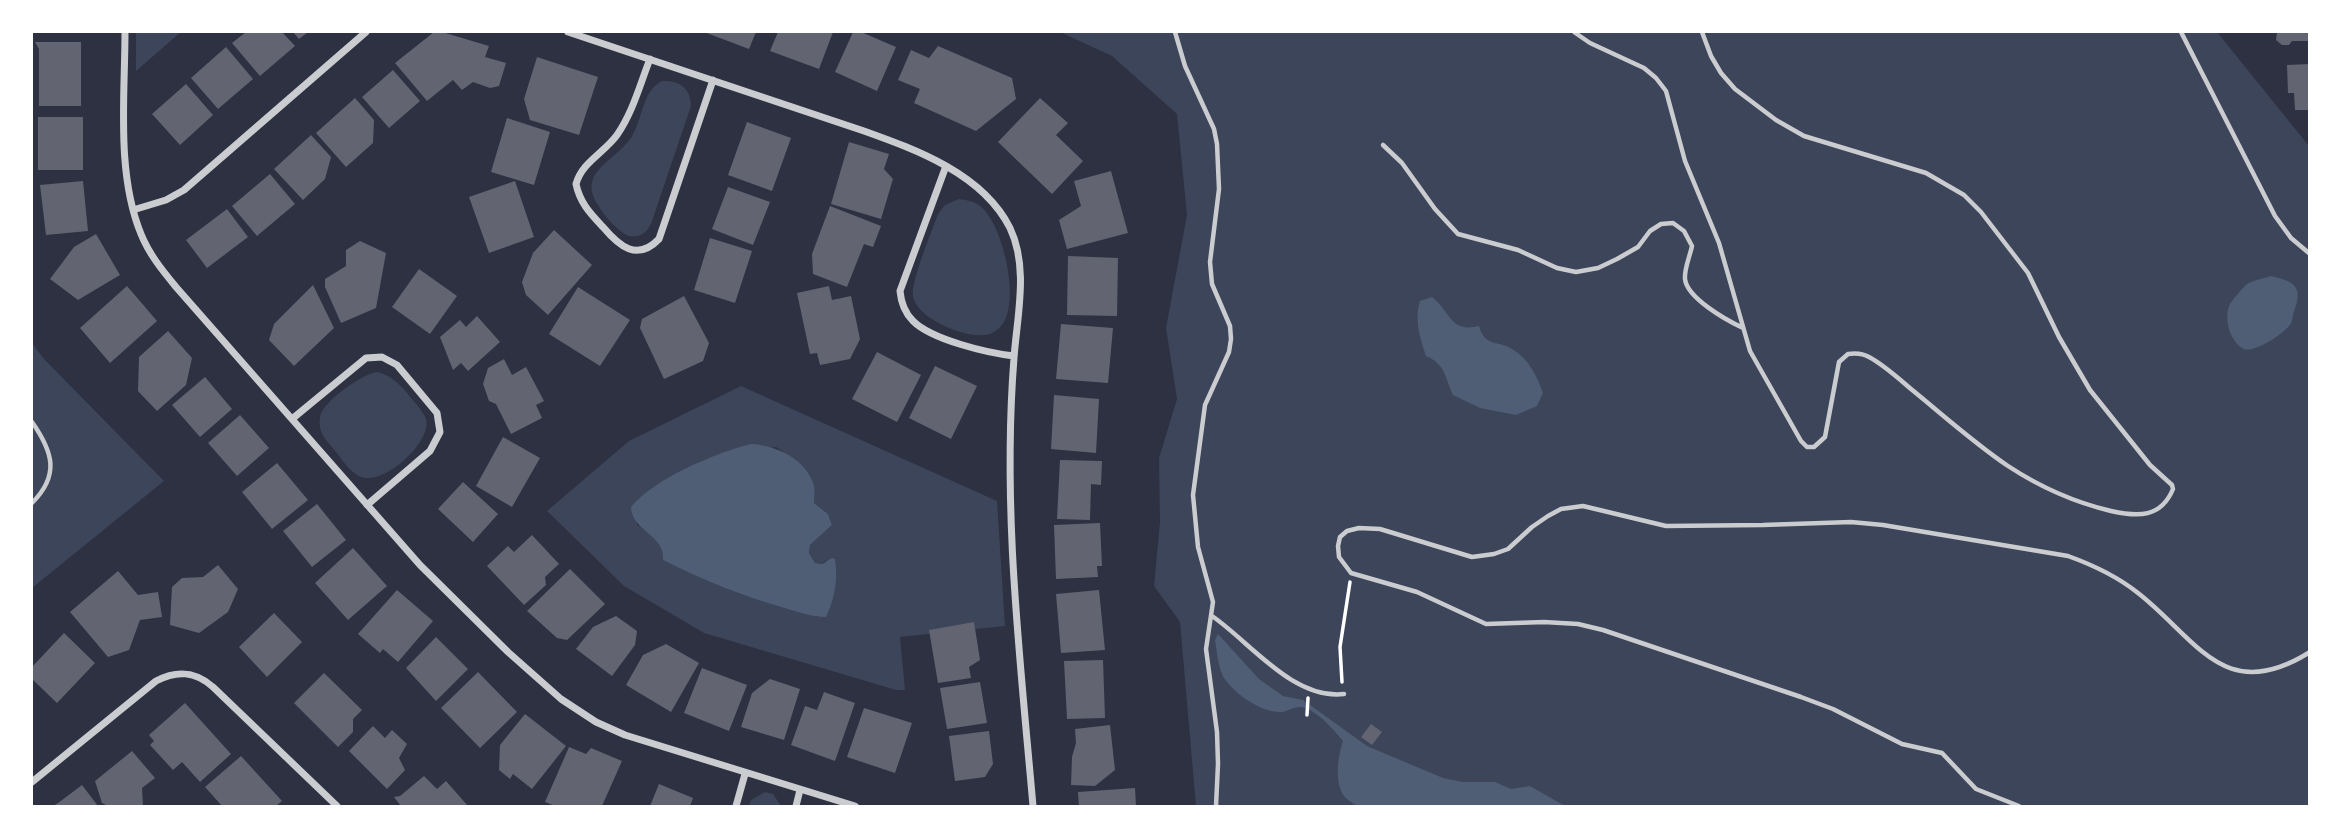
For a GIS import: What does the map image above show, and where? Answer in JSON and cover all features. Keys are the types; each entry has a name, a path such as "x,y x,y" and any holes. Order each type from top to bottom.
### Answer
{"street":[{"path":"125,32 126,163 133,210 141,236 163,271 448,594 528,670 572,707 625,735 855,807"},
{"path":"133,210 166,200 184,190 366,32"},
{"path":"568,32 886,139 946,166 968,180 993,202 1006,221 1015,241 1020,277 1009,455 1011,535 1033,807"},
{"path":"649,59 623,125 608,146 584,167 576,184 583,205 615,241 633,250 653,246 659,239 713,80"},
{"path":"946,166 900,291 902,304 914,322 934,334 993,353 1014,356"},
{"path":"292,419 366,358 382,356 397,365 437,413 440,432 430,451 367,505"},
{"path":"32,782 156,681 173,673 182,673 201,678 213,687 337,807"},
{"path":"736,807 745,774"},
{"path":"796,807 800,790"}],"lane":[{"path":"1175,32 1185,66 1214,129 1217,144 1219,188 1210,262 1212,285 1230,326 1229,352 1205,405 1193,495 1198,547 1213,602 1206,649 1217,732 1216,807"},
{"path":"1574,32 1590,43 1644,68 1666,91 1685,161 1719,243 1750,351 1807,447 1814,447 1825,438 1839,362 1848,354 1857,353 1867,355 1890,372 2008,466 2067,499 2127,515 2146,515 2156,512 2164,505 2173,489 2169,481 2150,465 2090,390 2059,337 2028,273 1981,212 1964,195 1926,173 1804,136 1776,120 1743,96 1721,74 1711,57 1702,32"},
{"path":"2181,32 2275,216 2291,238 2309,254"},
{"path":"1383,145 1402,163 1435,209 1458,234 1518,250 1557,268 1576,272 1598,268 1638,247 1650,231 1661,224 1673,223 1684,231 1692,246 1685,278 1689,288 1694,295 1728,321 1742,328"},
{"path":"32,422 51,458 46,488 32,503"},
{"path":"2019,807 1976,789 1942,753 1902,744 1833,709 1801,697 1578,624 1486,624 1417,592 1351,573 1339,557 1340,537 1347,531 1359,528 1380,529 1472,557 1493,554 1508,548 1548,516 1561,509 1583,506 1666,526 1851,522 2068,555 2138,593 2193,645 2214,662 2230,670 2268,671 2309,652"},
{"path":"1212,615 1269,664 1295,681 1314,691 1332,695 1344,694"}],"path":[{"path":"1344,694 1340,647 1351,573"},
{"path":"1307,715 1308,701"}],"shaded area":[{"path":"136,32 181,32 136,71"},
{"path":"1060,32 2217,32 2309,146 2309,806 1196,806 1180,622 1154,586 1160,522 1159,458 1177,399 1166,328 1187,215 1177,114 1112,56"},
{"path":"662,81 683,86 689,94 691,106 651,224 642,234 628,236 607,218 593,193 592,183 601,167 632,136 650,91"},
{"path":"959,199 979,205 988,214 1002,244 1007,263 1010,299 1007,314 1002,325 987,335 965,333 942,325 923,312 913,296 918,268 938,214 945,205"},
{"path":"2271,276 2295,286 2298,296 2291,323 2268,342 2249,350 2244,349 2235,341 2229,330 2229,306 2246,285"},
{"path":"1432,297 1456,324 1462,327 1479,326 1485,338 1507,346 1528,363 1543,393 1537,406 1516,415 1480,408 1453,395 1441,367 1426,356 1420,336 1420,301"},
{"path":"32,343 44,359 164,481 32,588"},
{"path":"377,372 390,377 404,389 425,416 426,429 414,450 404,460 393,469 370,478 361,477 349,468 323,436 320,417 335,397 362,378"},
{"path":"741,386 997,501 1005,626 900,637 905,690 896,690 704,633 624,586 547,511 629,441","holes":["776,447 804,470 812,484 814,503 828,514 832,525 810,545 809,553 815,563 822,564 826,560 818,617 739,593 664,560 662,548 656,539 637,525 638,499 703,460"]},
{"path":"751,444 770,447 789,455 805,468 814,488 814,503 828,514 832,525 810,545 809,553 815,563 822,564 835,559 835,588 826,617 805,614 753,598 707,581 663,560 659,544 633,515 631,507 655,486 704,460"},
{"path":"1218,634 1259,679 1283,696 1303,700 1367,746 1443,778 1463,782 1495,782 1511,789 1530,786 1565,806 1357,806 1344,796 1339,784 1338,761 1343,741 1322,718 1306,708 1299,707 1283,712 1264,709 1235,690 1220,670 1215,640"},
{"path":"765,792 773,794 781,806 749,806 751,800"}],"building":[{"path":"246,32 282,32 295,46 260,76 232,43"},
{"path":"293,32 308,32 299,39"},
{"path":"434,32 489,46 485,57 506,63 499,86 490,88 473,82 462,90 453,80 427,101 395,63"},
{"path":"704,32 756,32 749,49"},
{"path":"778,32 833,32 819,69 770,51"},
{"path":"853,32 861,32 896,47 877,91 835,72"},
{"path":"2277,32 2310,32 2310,41 2292,41 2289,45 2282,45 2276,40"},
{"path":"35,42 81,42 81,106 39,106 39,49"},
{"path":"938,46 1012,78 1016,99 976,131 914,103 920,89 898,80 911,50 929,58"},
{"path":"226,47 253,79 218,109 191,78"},
{"path":"537,57 598,77 579,135 530,120 524,99"},
{"path":"2310,64 2310,110 2295,110 2294,93 2288,93 2287,65"},
{"path":"393,70 420,101 389,128 362,97"},
{"path":"186,84 213,115 180,145 152,114"},
{"path":"355,98 374,120 373,143 346,167 316,133"},
{"path":"1040,98 1068,123 1056,135 1083,161 1052,194 998,142"},
{"path":"38,117 83,117 83,170 38,170"},
{"path":"507,118 550,132 534,185 491,172"},
{"path":"747,122 791,138 772,191 728,175"},
{"path":"311,135 331,157 325,179 303,200 274,169"},
{"path":"849,142 889,154 884,169 893,179 881,219 831,204"},
{"path":"1111,171 1128,233 1067,249 1059,220 1081,206 1074,181"},
{"path":"270,174 295,204 257,236 232,206"},
{"path":"83,181 88,231 46,235 40,185"},
{"path":"515,181 534,237 489,253 469,197"},
{"path":"728,187 770,202 753,245 712,229"},
{"path":"830,206 881,226 873,247 864,244 847,287 813,274 812,254"},
{"path":"227,209 248,237 207,268 186,240"},
{"path":"554,230 592,265 548,315 526,295 522,282 533,253"},
{"path":"96,234 120,275 78,300 50,279 74,247"},
{"path":"710,238 752,251 735,303 694,290"},
{"path":"360,241 386,253 376,308 341,323 325,287 325,279 346,266 346,250"},
{"path":"1068,256 1118,258 1117,316 1067,315"},
{"path":"419,269 457,296 430,334 392,307"},
{"path":"313,285 334,328 294,366 269,340 274,324"},
{"path":"127,286 157,321 110,363 80,328"},
{"path":"829,286 832,300 851,296 860,339 850,359 820,365 817,353 810,354 797,293"},
{"path":"578,287 630,320 600,366 549,334"},
{"path":"684,296 709,343 703,361 664,379 640,328 642,319"},
{"path":"477,316 500,342 468,371 461,363 453,370 440,337 460,320 466,327"},
{"path":"1061,324 1113,328 1108,383 1056,379"},
{"path":"168,331 192,358 186,385 157,411 138,391 139,357"},
{"path":"877,352 921,375 897,422 852,399"},
{"path":"504,359 512,375 526,367 544,401 536,405 542,418 511,434 496,404 489,401 483,384 488,368"},
{"path":"935,366 977,386 951,439 909,418"},
{"path":"205,377 232,409 200,437 172,405"},
{"path":"1054,395 1099,399 1096,453 1051,449"},
{"path":"240,415 269,448 237,476 208,443"},
{"path":"503,437 540,458 512,507 476,486"},
{"path":"1060,460 1102,461 1101,485 1091,484 1090,520 1057,519"},
{"path":"277,463 308,500 272,529 242,492"},
{"path":"463,482 498,514 473,542 438,509"},
{"path":"317,504 346,540 312,567 283,531"},
{"path":"1100,523 1102,566 1097,566 1098,577 1056,579 1054,525"},
{"path":"532,535 559,564 545,577 546,585 524,605 487,566 508,546 514,552"},
{"path":"353,548 387,586 348,620 315,583"},
{"path":"218,565 238,589 228,612 199,633 170,625 172,587 182,578 203,577"},
{"path":"570,569 605,604 567,640 557,638 527,611"},
{"path":"118,571 138,595 158,592 162,617 140,620 129,650 108,657 70,612"},
{"path":"397,590 433,621 398,662 383,649 380,653 358,634"},
{"path":"1099,590 1105,650 1061,653 1056,594"},
{"path":"274,613 302,642 267,677 239,647"},
{"path":"616,616 637,631 635,645 612,676 576,649 593,627"},
{"path":"974,622 980,660 969,667 971,678 938,683 929,630"},
{"path":"64,633 95,663 57,703 32,679 32,667"},
{"path":"436,637 468,669 436,701 406,668"},
{"path":"666,644 699,663 671,712 626,685 643,655"},
{"path":"1103,660 1105,718 1067,719 1064,661"},
{"path":"702,668 747,685 729,731 684,713"},
{"path":"478,672 517,712 480,748 441,708"},
{"path":"324,673 362,710 353,719 353,732 338,747 294,703"},
{"path":"770,679 800,689 784,740 741,727 752,693"},
{"path":"980,682 987,723 947,729 940,688"},
{"path":"824,692 855,703 835,761 791,745 805,706 817,710"},
{"path":"185,703 231,754 200,782 182,762 173,770 150,745 154,741 149,735"},
{"path":"864,708 912,723 895,773 847,757"},
{"path":"525,714 566,746 532,789 513,774 510,779 499,770 500,745"},
{"path":"1371,724 1382,732 1372,745 1361,737"},
{"path":"1110,725 1115,770 1095,786 1071,785 1075,729"},
{"path":"373,726 385,738 392,730 407,744 399,758 405,770 387,789 349,751"},
{"path":"989,731 993,764 985,777 955,781 949,736"},
{"path":"569,747 586,754 591,748 622,761 602,806 555,806 545,802"},
{"path":"132,751 155,778 142,788 143,806 108,806 102,803 95,781"},
{"path":"241,756 282,801 276,806 222,806 205,787"},
{"path":"424,776 437,789 446,781 468,806 401,806 394,797 400,796"},
{"path":"659,784 693,798 690,806 650,806"},
{"path":"82,785 98,806 53,806 58,803"},
{"path":"1135,788 1136,806 1079,806 1078,792"}]}
